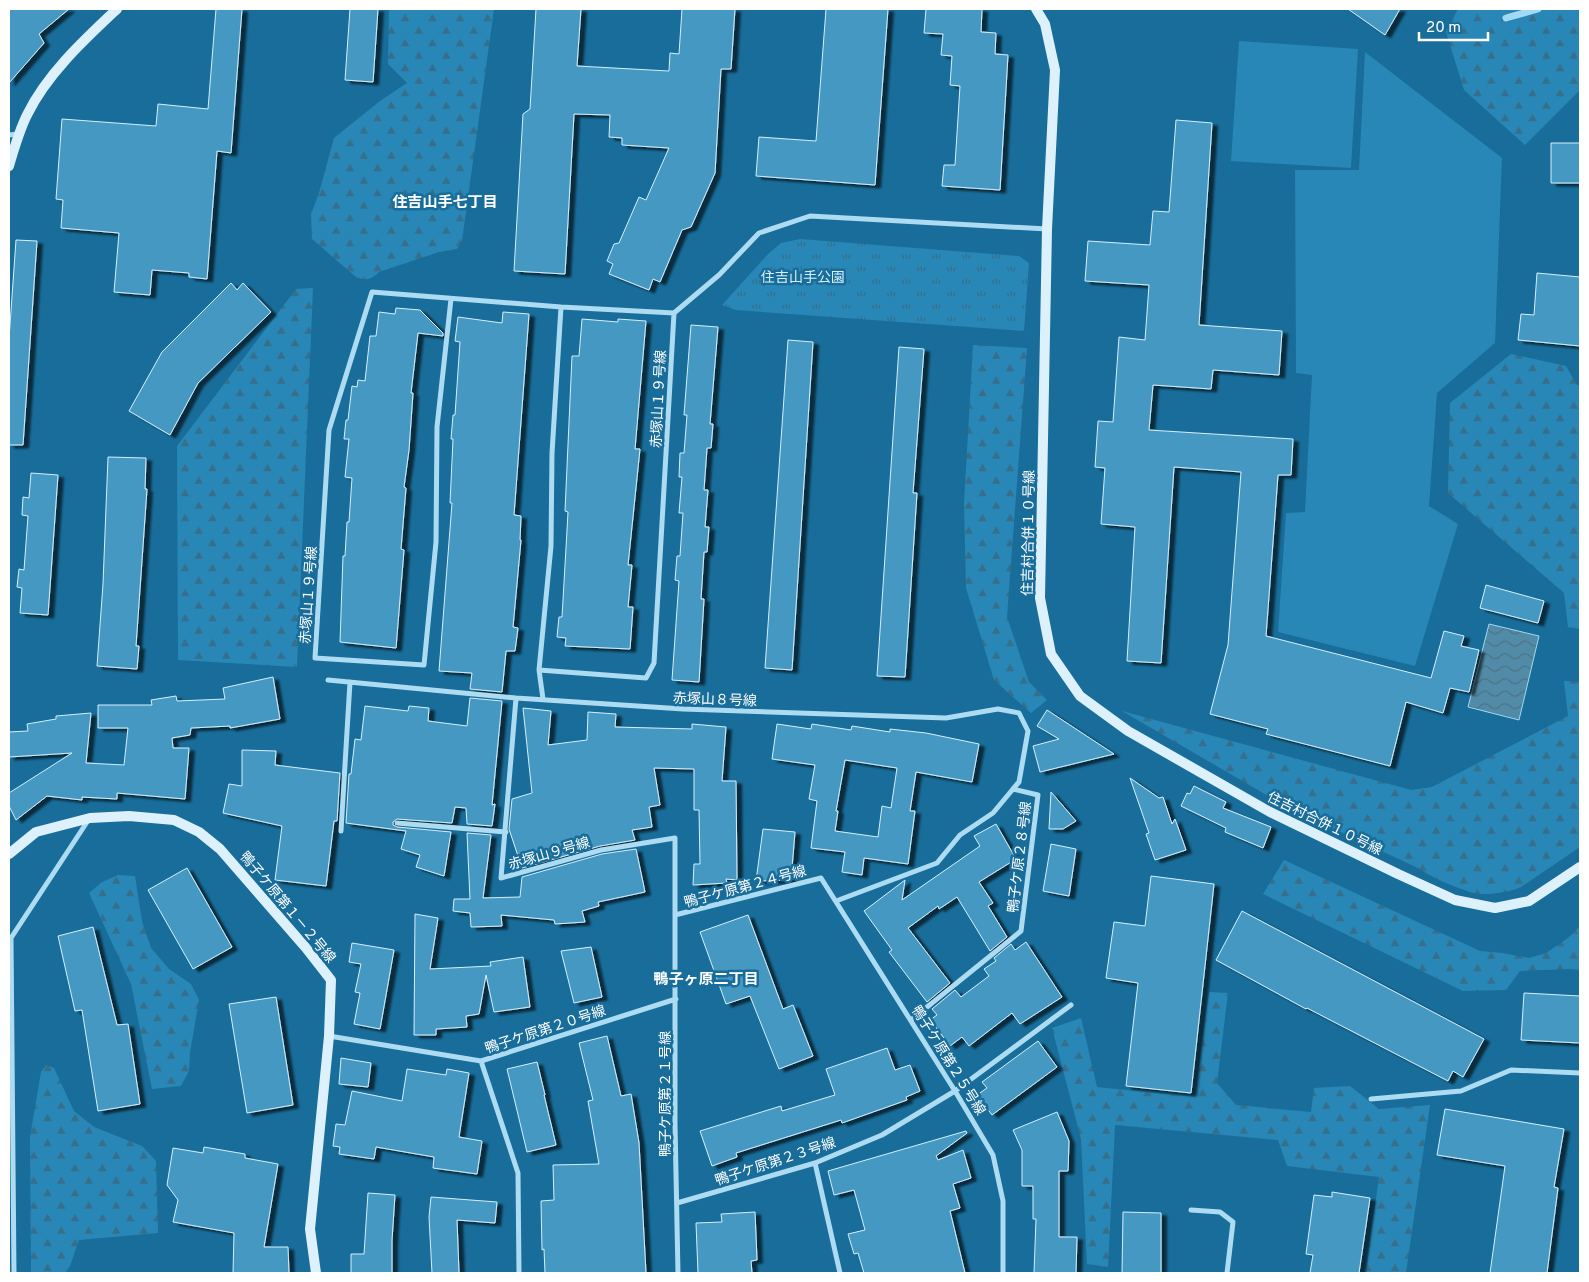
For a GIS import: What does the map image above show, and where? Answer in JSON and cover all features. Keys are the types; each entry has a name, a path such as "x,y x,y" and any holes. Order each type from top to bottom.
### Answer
{"street":[{"path":"9,166 14,135 52,75 117,9"},
{"name":"住吉村合併１０号線","path":"1036,9 1044,24 1055,70 1046,229 1040,598 1051,654 1080,696 1128,731 1270,812 1456,900 1495,908 1530,901 1580,867"},
{"path":"674,313 719,275 758,233 810,216 1046,229"},
{"name":"赤塚山１９号線","path":"451,299 437,427 436,542 424,665 315,658 329,430 372,292 561,307 674,313 654,663 646,678 539,670"},
{"path":"543,699 539,670 551,546 552,453 561,307"},
{"name":"赤塚山８号線","path":"328,680 516,698 683,709 937,718 998,710 1019,712 1028,731 1019,782 1013,789"},
{"path":"341,831 350,682"},
{"name":"赤塚山９号線","path":"516,698 501,878 601,850 675,838 675,915"},
{"name":"鴨子ケ原２８号線","path":"836,902 937,863 960,835 994,813 1013,789 1038,795 1021,931 911,1020"},
{"name":"鴨子ケ原第１－２号線","path":"9,854 36,832 90,818 129,816 174,820 199,832 220,849 306,948 331,980 329,1036 310,1229 316,1273"},
{"path":"14,1273 11,938 90,818"},
{"path":"397,823 506,832"},
{"name":"鴨子ケ原第２５号線","path":"821,878 993,1154 1003,1201 1003,1273"},
{"name":"鴨子ケ原第２４号線","path":"675,915 821,878"},
{"name":"鴨子ケ原第２１号線","path":"675,915 675,1124 678,1273"},
{"name":"鴨子ケ原第２０号線","path":"329,1036 481,1061 676,999"},
{"name":"鴨子ケ原第２３号線","path":"677,1203 815,1163 882,1135 955,1091 1071,1004"},
{"path":"481,1061 518,1173 519,1273"},
{"path":"1371,1099 1461,1091 1512,1070 1580,1073"},
{"path":"815,1163 840,1273"},
{"path":"1191,1210 1220,1212 1233,1222 1227,1273"}],"green space":[{"path":"389,9 494,9 462,241 457,249 439,252 379,272 371,278 363,279 356,277 312,239 311,214 319,193 334,138 380,101 407,83 388,64"},
{"path":"1458,9 1580,9 1580,90 1525,145 1464,90 1446,32"},
{"path":"1239,41 1358,49 1351,168 1231,161"},
{"path":"1365,52 1502,158 1495,343 1437,393 1429,506 1458,524 1415,666 1278,632 1286,513 1305,512 1312,375 1296,373 1295,170 1359,170"},
{"name":"住吉山手公園","path":"800,239 1019,256 1029,263 1024,331 736,310 722,305 768,254 781,243"},
{"path":"313,288 297,667 178,660 177,446 296,289"},
{"path":"973,345 1027,348 1007,617 1029,682 1047,700 1031,713 994,680 966,588 964,503"},
{"path":"1511,354 1566,366 1577,385 1580,385 1580,629 1568,627 1564,593 1448,493 1450,403"},
{"path":"1564,681 1580,682 1580,847 1521,887 1491,894 1474,893 1446,883 1287,807 1122,711 1411,790 1432,787 1568,716"},
{"path":"1284,860 1480,951 1529,958 1546,953 1568,938 1580,926 1580,970 1520,971 1506,990 1463,991 1263,894"},
{"path":"118,875 135,876 142,921 151,948 169,969 191,984 199,1000 190,1053 189,1071 181,1086 152,1089 131,984 89,893 102,882"},
{"path":"1209,992 1228,993 1217,1083 1236,1105 1311,1112 1314,1088 1350,1086 1379,1109 1430,1105 1406,1273 1366,1273 1379,1177 1287,1166 1278,1140 1115,1125 1108,1267 1087,1264 1081,1139 1052,1028 1081,1018 1097,1087 1195,1097"},
{"path":"46,1065 54,1068 74,1111 94,1127 142,1146 156,1161 158,1233 79,1240 70,1266 65,1273 31,1273 30,1137 41,1072"}],"water":[{"path":"1489,624 1539,636 1519,720 1468,707"}],"building":[{"path":"9,9 69,9 39,34 44,43 9,83"},
{"path":"216,9 242,9 231,153 217,151 207,279 189,277 189,273 152,270 150,295 114,292 119,233 61,228 63,200 56,199 62,119 156,126 158,104 208,109"},
{"path":"350,9 378,9 373,82 345,80"},
{"path":"536,9 581,9 577,66 669,71 670,53 679,54 682,9 735,9 731,69 721,69 715,173 691,227 682,230 660,282 653,279 649,290 609,274 613,264 607,261 614,244 619,243 639,197 646,200 669,148 622,145 622,138 609,137 610,115 574,114 565,274 514,271 523,114 530,109"},
{"path":"826,9 888,9 875,185 756,176 759,137 816,141"},
{"path":"926,9 982,9 981,32 996,33 995,54 1008,55 1000,190 942,186 944,165 955,165 960,86 950,85 952,56 941,55 943,34 924,33"},
{"path":"1348,9 1400,9 1385,35"},
{"path":"1176,120 1212,123 1199,325 1282,331 1279,375 1213,370 1211,389 1153,385 1149,430 1293,439 1291,475 1278,475 1266,636 1431,678 1444,631 1464,636 1461,646 1479,650 1469,692 1450,688 1443,713 1406,702 1390,766 1266,734 1268,729 1210,714 1228,645 1241,472 1174,467 1161,663 1127,661 1135,527 1101,524 1105,468 1095,467 1098,421 1113,422 1119,337 1145,340 1149,285 1085,281 1088,241 1150,245 1153,211 1169,212"},
{"path":"1551,143 1580,143 1580,183 1551,183"},
{"path":"16,240 37,241 23,445 9,445 9,339"},
{"path":"1537,273 1580,277 1580,346 1518,340 1521,314 1534,315"},
{"path":"231,283 237,290 243,283 271,312 198,383 170,435 129,411 162,352"},
{"path":"396,308 420,310 443,333 443,336 418,333 411,393 413,393 409,450 404,487 406,488 401,549 404,550 396,648 340,642 343,556 345,556 347,522 349,522 352,478 345,477 349,439 344,439 346,420 348,420 352,386 357,387 358,380 365,381 370,336 376,336 379,312 395,314"},
{"path":"503,312 529,314 514,515 521,516 521,540 513,627 518,628 515,651 506,651 502,692 470,689 472,673 439,671 452,503 450,503 453,439 451,439 453,415 455,415 460,342 455,341 458,317 502,323"},
{"path":"582,319 618,322 618,319 646,321 635,449 640,449 628,565 632,565 628,607 633,607 630,649 565,646 566,638 557,637 559,617 562,617 568,512 565,511 572,356 579,356"},
{"path":"691,325 718,327 710,424 713,424 711,448 707,448 704,490 708,490 705,527 709,527 707,552 704,552 701,599 704,599 699,682 672,680 679,581 675,580 677,556 680,556 683,513 679,513 682,477 679,477 680,453 684,453 687,415 684,415"},
{"path":"788,340 813,342 792,670 765,668"},
{"path":"899,347 924,349 913,493 917,493 905,677 877,676"},
{"path":"108,457 146,458 145,489 147,489 136,646 139,646 137,669 97,666 103,584"},
{"path":"31,473 58,475 48,615 20,613 22,588 17,587 19,569 24,570 28,516 22,515 23,497 29,498"},
{"path":"1486,585 1544,601 1538,623 1480,608"},
{"path":"273,677 280,719 230,728 230,726 191,728 190,735 172,738 173,748 189,748 185,799 117,793 117,799 82,797 82,800 47,796 16,820 9,806 9,793 72,753 9,757 9,732 28,731 27,724 56,719 56,716 91,713 86,763 124,765 128,728 98,728 98,705 152,705 151,700 176,696 177,701 225,699 223,688"},
{"path":"470,698 502,701 492,805 495,804 492,826 467,824 466,808 455,807 452,823 397,819 393,822 393,825 397,827 451,832 444,876 416,867 420,855 401,849 406,831 346,823 349,774 351,774 355,739 361,740 365,706 408,711 409,706 429,708 428,721 467,726"},
{"path":"523,708 551,711 548,745 587,740 588,712 616,714 615,727 692,729 692,724 726,727 722,781 736,781 737,880 726,879 727,883 693,885 694,864 700,864 699,810 694,810 694,769 654,768 660,805 649,807 652,827 632,830 635,840 600,846 522,868 509,829 512,799 532,793"},
{"path":"1047,710 1114,754 1040,772 1033,746 1059,739 1037,726"},
{"path":"777,724 811,729 812,724 851,730 852,726 890,732 890,729 926,733 979,744 972,782 916,772 910,811 915,811 908,864 864,858 862,875 842,872 845,852 811,848 817,801 809,799 815,765 772,759","holes":["845,760 897,768 891,808 882,806 878,837 835,831 838,811 836,811"]},
{"path":"242,750 276,751 275,765 340,773 337,821 334,821 326,886 275,880 282,826 223,813 229,784 242,786"},
{"path":"1130,778 1159,798 1163,797 1172,824 1175,819 1186,850 1155,860 1146,834 1149,833"},
{"path":"1194,786 1226,802 1223,808 1271,827 1263,848 1225,832 1226,828 1181,806 1187,793 1190,794"},
{"path":"1051,792 1076,821 1063,829 1049,829"},
{"path":"996,824 1016,859 979,882 993,903 988,906 1007,937 990,951 957,897 939,909 938,906 908,928 950,983 927,1002 889,952 892,950 864,911 905,880 902,900 980,846 974,836"},
{"path":"763,829 795,832 791,880 756,881"},
{"path":"467,833 491,835 483,898 520,897 522,877 602,854 636,849 645,892 598,902 599,906 582,911 585,922 555,924 554,920 501,915 502,926 471,927 470,913 453,911 454,899 470,899"},
{"path":"1051,844 1076,849 1069,896 1043,891"},
{"path":"187,868 232,947 193,969 148,890"},
{"path":"1151,876 1214,884 1191,1093 1126,1086 1138,983 1106,978 1114,922 1145,926"},
{"path":"1242,911 1484,1039 1463,1077 1453,1071 1448,1081 1306,1009 1216,960"},
{"path":"415,914 438,918 430,969 491,966 490,962 523,957 530,1007 494,1012 486,975 479,1014 466,1016 467,1027 436,1029 436,1035 414,1035"},
{"path":"748,915 783,1009 793,1005 813,1056 779,1069 750,996 726,1004 700,932"},
{"path":"93,927 117,1025 128,1024 140,1104 98,1111 82,1010 75,1011 58,936"},
{"path":"1026,942 1062,997 1020,1024 1012,1013 969,1046 962,1037 950,1046 930,1020 937,1015 932,1009 955,990 961,997 989,976 984,969 996,961 994,958 1011,944 1015,950"},
{"path":"352,943 394,950 380,1029 354,1024 360,993 355,992 361,964 349,962"},
{"path":"591,947 602,997 574,1003 561,951"},
{"path":"1524,993 1580,996 1580,1043 1521,1040"},
{"path":"276,997 293,1105 247,1113 229,1004"},
{"path":"607,1036 621,1096 631,1094 639,1143 646,1273 545,1273 544,1249 542,1250 541,1201 554,1200 553,1165 599,1164 588,1101 593,1100 579,1043"},
{"path":"1038,1041 1057,1067 992,1115 977,1095 987,1088 982,1082"},
{"path":"887,1048 895,1070 910,1065 920,1091 906,1097 907,1100 842,1123 841,1120 736,1153 737,1157 712,1166 700,1131 781,1106 782,1111 835,1095 826,1069"},
{"path":"341,1058 371,1063 368,1087 339,1084"},
{"path":"537,1062 556,1145 527,1152 507,1069"},
{"path":"407,1069 446,1075 447,1069 469,1073 459,1137 482,1141 477,1174 433,1168 434,1157 376,1147 374,1159 339,1154 340,1147 333,1146 336,1124 345,1125 352,1091 402,1101"},
{"path":"1445,1109 1564,1129 1554,1187 1558,1188 1547,1273 1490,1273 1505,1166 1437,1155"},
{"path":"1057,1112 1069,1141 1068,1171 1059,1171 1059,1237 1077,1237 1076,1273 1034,1273 1036,1219 1033,1219 1033,1186 1022,1186 1022,1150 1013,1130"},
{"path":"966,1131 967,1133 936,1156 938,1160 963,1150 971,1178 953,1184 960,1208 950,1211 965,1273 864,1273 858,1253 854,1254 848,1234 865,1230 854,1190 834,1195 828,1171"},
{"path":"204,1147 245,1154 245,1158 278,1164 264,1247 288,1247 289,1273 233,1273 234,1233 173,1222 178,1200 167,1185 173,1148 203,1153"},
{"path":"1332,1192 1370,1198 1359,1273 1310,1273 1313,1255 1306,1254 1314,1195 1332,1197"},
{"path":"368,1193 395,1195 392,1273 351,1273 351,1254 364,1254"},
{"path":"431,1197 497,1202 495,1223 457,1220 459,1273 432,1273 429,1217"},
{"path":"755,1212 757,1260 751,1261 752,1273 698,1273 696,1223 722,1222 721,1214"},
{"path":"1123,1212 1161,1213 1161,1273 1122,1273"}],"waterway":[{"path":"1506,18 1538,9"}],"district":[{"name":"住吉山手七丁目","path":"445,202"},
{"name":"鴨子ヶ原二丁目","path":"706,979"}]}
